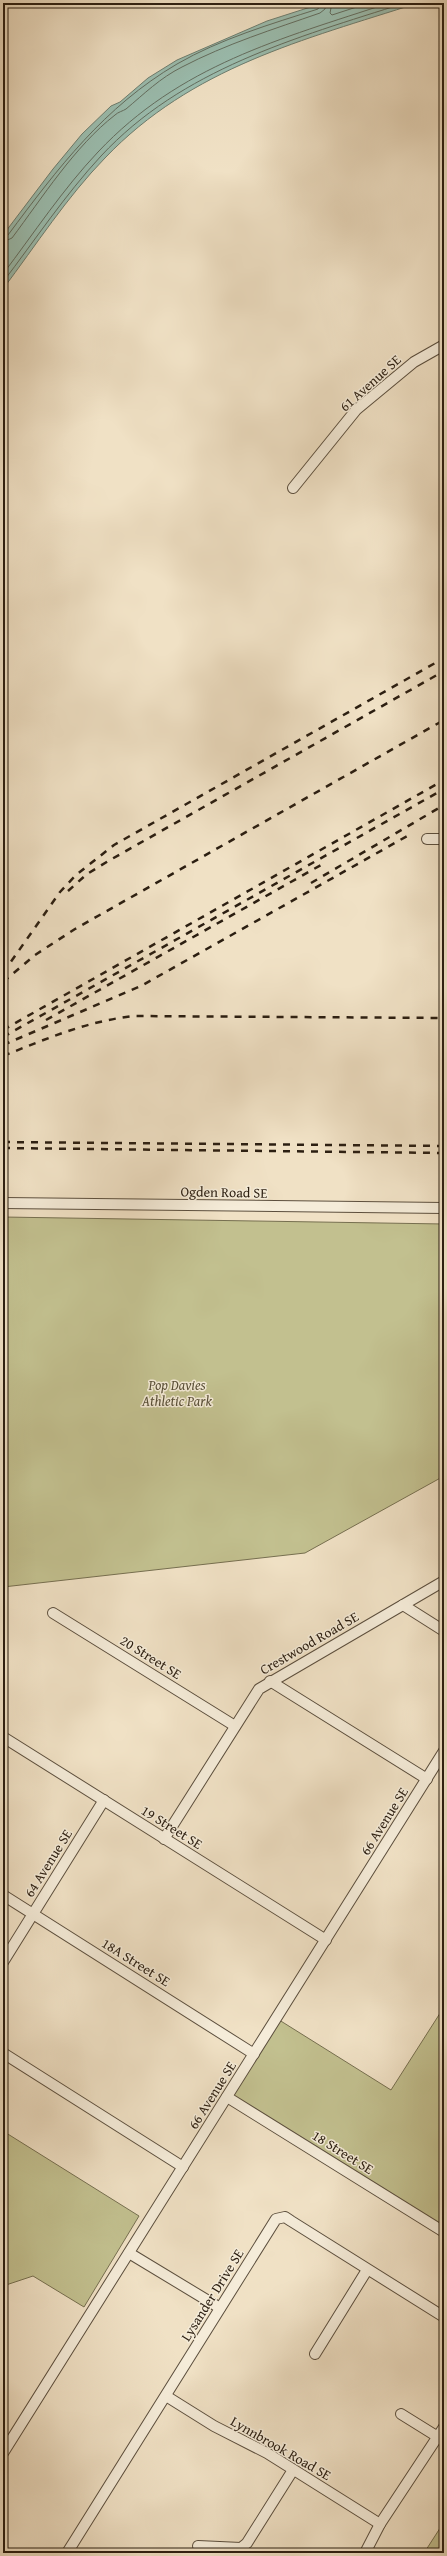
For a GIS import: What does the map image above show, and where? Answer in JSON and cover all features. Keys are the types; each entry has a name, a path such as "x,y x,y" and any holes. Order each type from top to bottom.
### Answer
{"street":[{"name":"61 Avenue SE","path":"293,488 356,410 414,362 444,345"},
{"path":"427,839 444,838"},
{"name":"Ogden Road SE","path":"3,1203 444,1208"},
{"name":"Crestwood Road SE","path":"164,1839 259,1689 270,1681 444,1581"},
{"path":"403,1605 444,1631"},
{"name":"20 Street SE","path":"53,1613 235,1726"},
{"path":"270,1681 427,1779"},
{"name":"19 Street SE","path":"3,1737 326,1940"},
{"name":"66 Avenue SE","path":"3,2453 444,1752"},
{"name":"64 Avenue SE","path":"3,1962 104,1800"},
{"name":"18A Street SE","path":"3,1895 254,2054"},
{"path":"3,2053 183,2167"},
{"name":"18 Street SE","path":"227,2097 444,2232"},
{"name":"Lysander Drive SE","path":"67,2553 276,2219 280,2217 291,2221 444,2317"},
{"path":"129,2253 220,2308"},
{"path":"315,2354 367,2270"},
{"name":"Lynnbrook Road SE","path":"166,2396 293,2470 380,2524"},
{"path":"401,2414 438,2437"},
{"path":"365,2553 380,2524 444,2427"},
{"path":"198,2546 241,2548 247,2542 293,2470"}],"green space":[{"name":"Pop Davies Athletic Park","path":"3,1217 444,1224 444,1476 305,1553 3,1587"},
{"path":"444,2007 444,2232 227,2097 276,2018 391,2090"},
{"path":"3,2131 139,2216 84,2307 33,2276 3,2286"},
{"path":"444,2522 443,2553 424,2553"}],"water":[{"path":"323,3 418,3 291,44 251,60 212,79 174,101 139,127 91,173 52,222 3,289 3,235 53,169 82,134 111,106 120,102 148,78 177,60 267,21"}],"railway":[{"path":"3,973 60,892 76,875 114,845 444,658"},
{"path":"68,891 87,874 110,860 444,671"},
{"path":"3,982 35,955 75,929 444,720"},
{"path":"3,1030 444,780"},
{"path":"3,1037 444,789"},
{"path":"311,883 444,805"},
{"path":"3,1045 141,986 409,835"},
{"path":"46,1020 321,865"},
{"path":"3,1056 83,1026 117,1018 134,1016 444,1018"},
{"path":"3,1142 444,1146"},
{"path":"3,1148 444,1153"}]}
